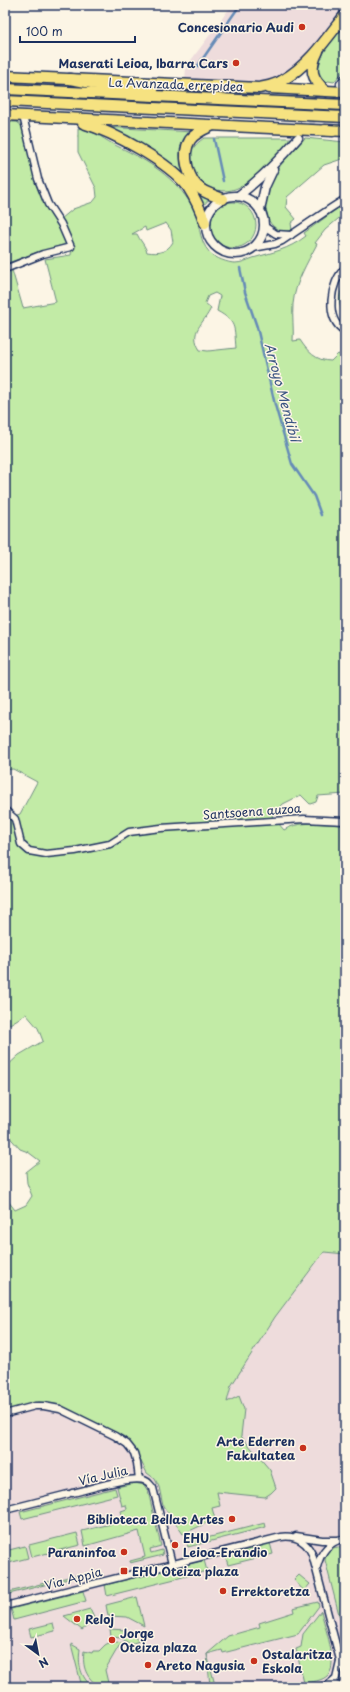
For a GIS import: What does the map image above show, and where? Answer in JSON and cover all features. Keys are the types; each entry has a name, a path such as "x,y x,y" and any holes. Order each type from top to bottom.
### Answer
{"main road":[{"path":"260,88 283,81 299,68 321,46 345,15"},
{"path":"321,46 313,64 312,73 316,82 326,91"},
{"path":"5,76 326,91 344,85"},
{"path":"70,79 108,86 268,101"},
{"name":"La Avanzada errepidea","path":"5,90 345,105"},
{"name":"La Avanzada errepidea","path":"5,101 345,117"},
{"path":"5,115 345,132"},
{"path":"68,118 118,136 166,166 188,187 205,223"},
{"path":"211,126 196,133 190,140 185,157 192,178 202,190 223,199"}],"street":[{"path":"5,269 43,254 71,247 61,224 48,204 40,186 23,116"},
{"path":"275,165 265,187 260,210 264,226 263,234 259,242 245,253 236,255 226,254 218,249 208,238 205,223 211,209 223,199 238,196 257,182 275,165 298,138"},
{"path":"238,196 247,199 260,210"},
{"path":"253,248 275,244 292,235 345,199"},
{"path":"264,226 276,234 292,235"},
{"path":"345,268 335,284 331,311 340,328 345,331"},
{"name":"Santsoena auzoa","path":"5,810 15,819 21,844 29,851 46,854 75,852 110,844 129,832 161,828 304,819 345,821"},
{"path":"5,1414 35,1406 60,1409 115,1436 127,1444 134,1453 139,1479"},
{"name":"Vía Julia","path":"5,1510 126,1480 139,1479 147,1481 153,1488 172,1564"},
{"path":"291,1536 308,1546 312,1554 340,1660 345,1670"},
{"name":"Via Appia","path":"5,1606 280,1537 303,1536 322,1540 338,1540"},
{"path":"316,1568 323,1552 330,1543 345,1538"},
{"path":"325,1686 336,1678 340,1660"},
{"path":"325,1686 336,1685 342,1687"}],"shaded area":[{"path":"232,5 345,6 311,51 286,75 265,83 223,83 185,80 186,67"},
{"name":"EHU Leioa-Erandio","path":"5,1197 15,1210 227,1403 231,1386 275,1317 324,1252 345,1254 345,1687 5,1687"}],"green space":[{"path":"345,25 345,69 334,82 328,81 325,84 316,72 318,65 328,47"},
{"path":"5,122 17,122 22,126 36,184 45,205 57,223 66,244 5,264"},
{"path":"105,127 193,132 182,148 181,161 211,197 203,206 194,192"},
{"path":"78,128 96,134 130,152 160,171 178,187 192,206 206,248 212,255 232,263 242,262 280,250 299,241 306,236 304,233 345,203 345,213 325,230 315,243 317,244 296,288 293,304 293,341 300,340 312,355 326,361 331,361 338,354 343,356 345,352 345,794 318,796 316,802 310,804 301,795 283,804 272,816 284,830 298,825 314,823 345,825 345,1254 324,1252 275,1317 231,1386 227,1402 239,1396 244,1409 241,1436 270,1470 276,1488 265,1497 217,1492 220,1506 212,1508 215,1519 183,1534 163,1506 159,1487 155,1479 147,1473 134,1448 125,1437 60,1405 39,1402 5,1411 5,1197 15,1210 26,1205 32,1196 27,1183 26,1172 40,1161 28,1152 20,1149 5,1132 5,1068 19,1055 43,1041 38,1028 26,1014 5,1027 5,819 20,814 37,782 13,769 5,770 5,273 12,270 23,308 56,302 45,259 71,255 72,244 61,219 73,209 93,202 97,197 96,188 78,152","holes":["166,223 171,230 173,242 162,252 147,252 137,234 132,234 145,227 146,231","215,293 220,296 217,311 228,318 233,326 236,348 208,351 200,350 197,343 196,333 211,308 205,303 208,296"]},
{"path":"204,138 292,138 260,174 252,180 235,189 221,191 207,186 193,170 191,163 191,152"},
{"path":"305,138 345,142 345,158 324,165 287,197 286,207 296,219 291,223 292,230 283,232 274,227 269,220 266,211 268,192 271,182 280,166"},
{"path":"238,202 250,208 255,216 255,234 250,242 242,247 228,248 216,242 211,234 210,220 216,208 224,203"},
{"path":"345,282 345,316 339,299"},
{"path":"135,1483 144,1485 148,1491 161,1546 150,1549 151,1553 162,1550 163,1555 130,1563 130,1561 145,1557 139,1531 85,1546 82,1531 123,1521 121,1511 127,1509 126,1505 122,1506 117,1487"},
{"path":"115,1488 117,1495 22,1519 20,1512"},
{"path":"265,1523 266,1527 188,1547 187,1543"},
{"path":"77,1533 80,1545 32,1557 29,1545"},
{"path":"270,1543 273,1554 228,1565 225,1555"},
{"path":"25,1546 28,1558 5,1564 5,1551"},
{"path":"338,1547 345,1551 345,1638 325,1560 326,1554 329,1550"},
{"path":"204,1560 207,1571 107,1596 105,1585"},
{"path":"80,1574 80,1576 5,1595 5,1593"},
{"path":"299,1575 310,1584 304,1591 294,1580"},
{"path":"83,1591 86,1601 14,1620 11,1609"},
{"path":"137,1597 144,1626 127,1617 108,1616 106,1605"},
{"path":"318,1602 319,1606 298,1634 223,1653 222,1650 207,1654 228,1636 260,1627 259,1623 294,1612 293,1608"},
{"path":"90,1609 95,1620 82,1630 64,1616"},
{"path":"321,1611 330,1644 332,1663 331,1670 323,1679 304,1683 296,1649 301,1647 303,1634"},
{"path":"53,1623 55,1631 31,1637 29,1629"},
{"path":"110,1629 126,1630 139,1641 130,1644 121,1638 111,1637"},
{"path":"112,1641 126,1644 119,1646 105,1670 109,1687 100,1687 91,1680 86,1672 84,1667 84,1651 92,1653 93,1651 99,1651"},
{"path":"71,1644 80,1649 79,1660 81,1670 85,1679 93,1687 82,1687"},
{"path":"207,1654 215,1685 210,1686"}],"waterway":[{"path":"197,67 240,5"},
{"name":"Arroyo Mendibil","path":"214,139 223,181"},
{"name":"Arroyo Mendibil","path":"240,268 245,292 257,327 275,405 292,464 314,496 321,515"}],"tunnel":[{"path":"302,133 337,89"}],"place":[{"name":"Concesionario Audi","path":"302,27"},
{"name":"Maserati Leioa, Ibarra Cars","path":"236,63"},
{"name":"Arte Ederren Fakultatea","path":"303,1448"},
{"name":"Biblioteca Bellas Artes","path":"232,1519"},
{"name":"EHU Leioa-Erandio","path":"175,1545"},
{"name":"Paraninfoa","path":"124,1552"},
{"name":"EHU Oteiza plaza","path":"124,1571"},
{"name":"Errektoretza","path":"223,1591"},
{"name":"Reloj","path":"77,1619"},
{"name":"Jorge Oteiza plaza","path":"112,1640"},
{"name":"Ostalaritza Eskola","path":"254,1661"},
{"name":"Areto Nagusia","path":"148,1665"}]}
